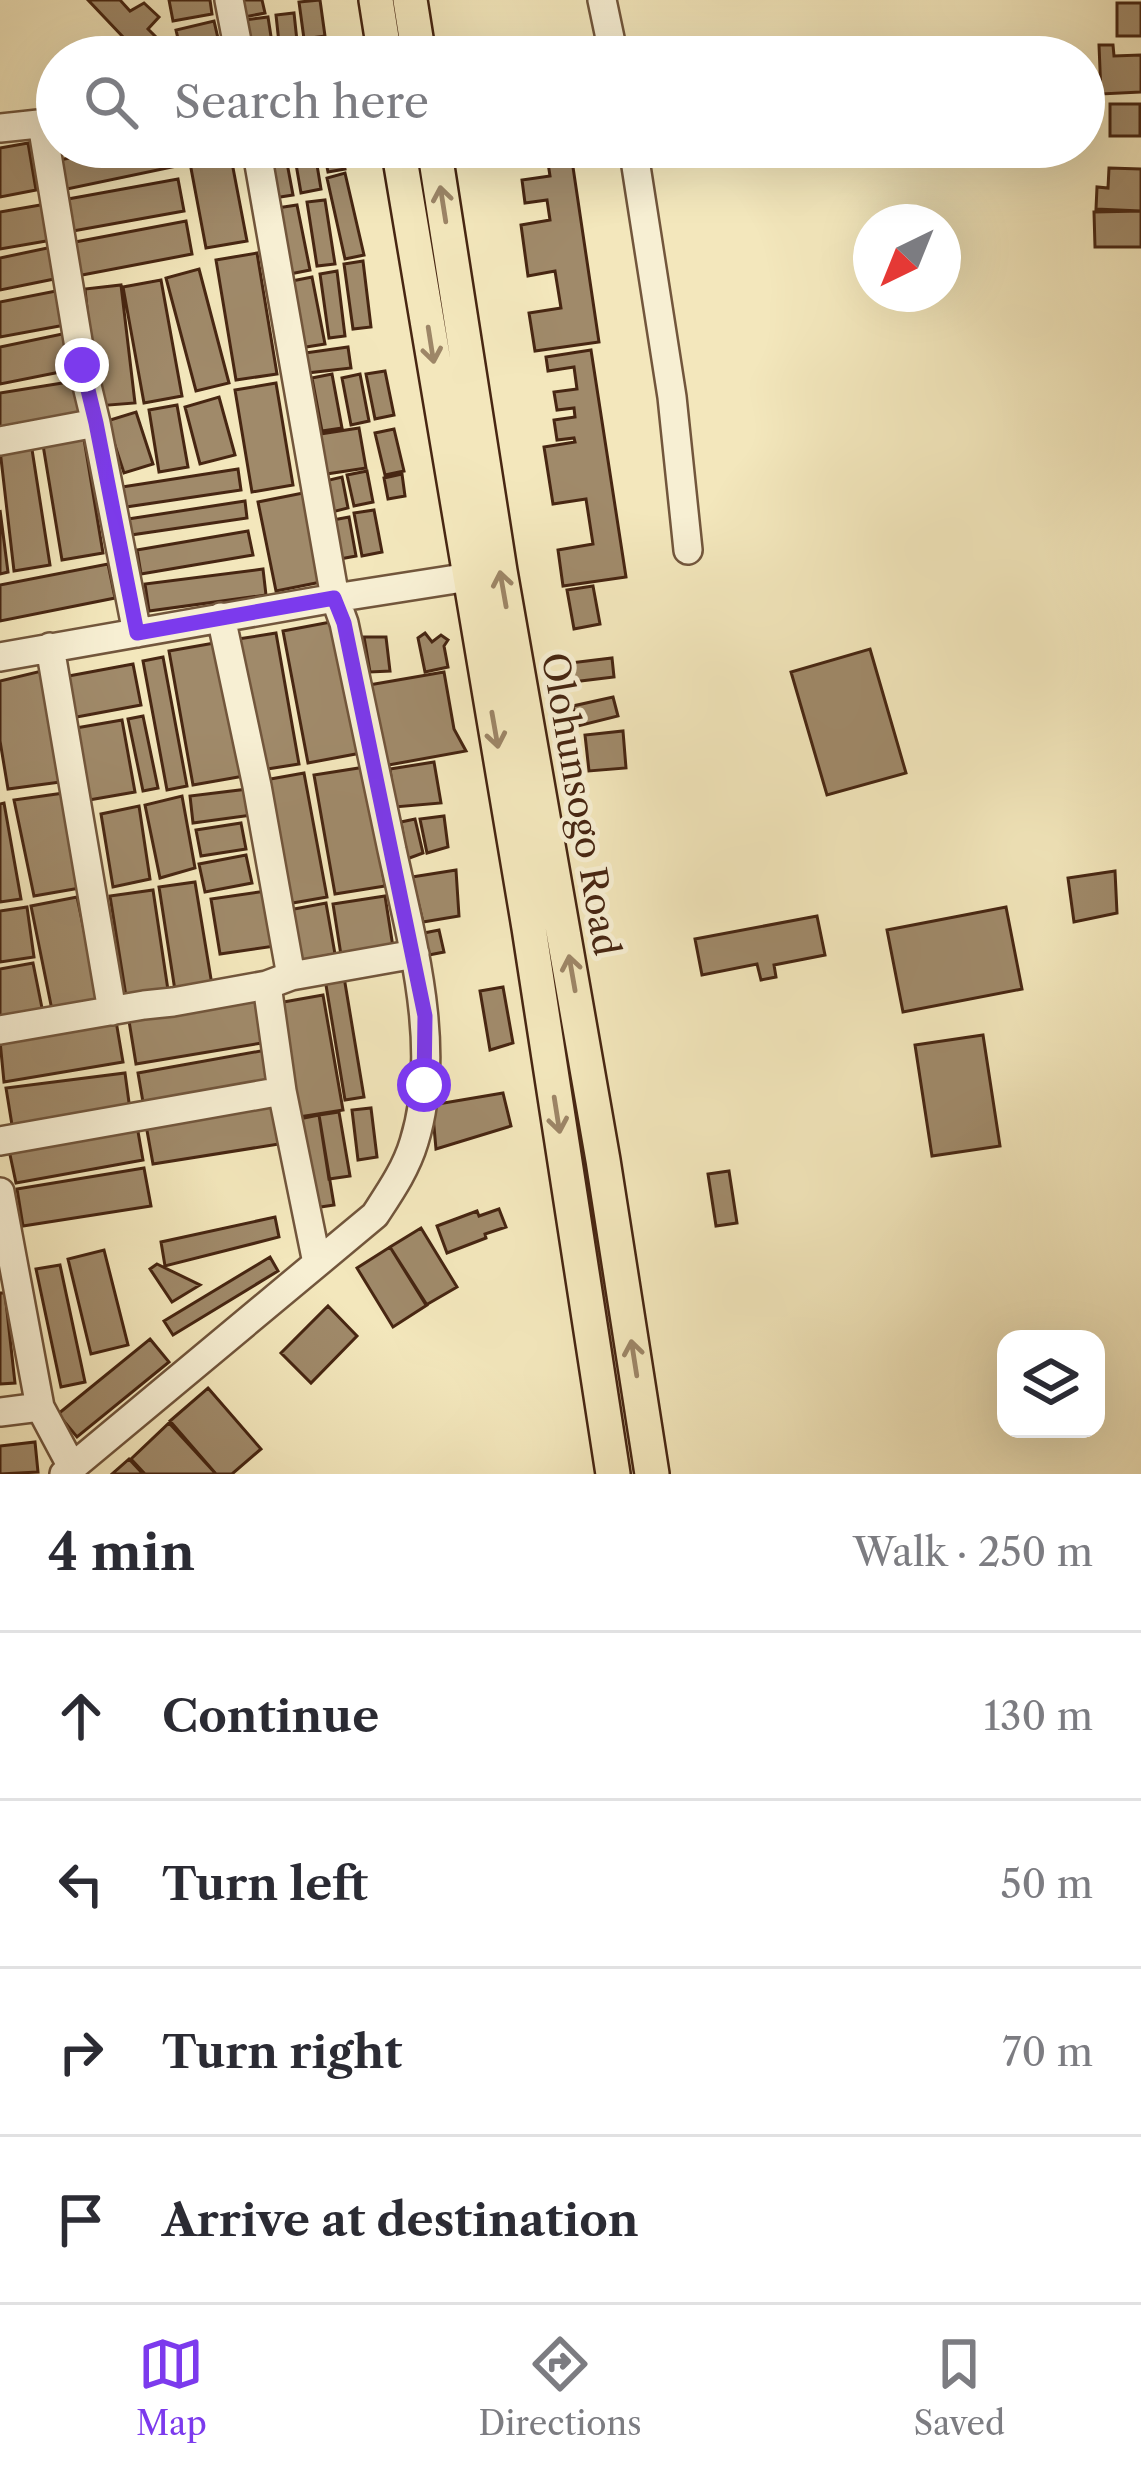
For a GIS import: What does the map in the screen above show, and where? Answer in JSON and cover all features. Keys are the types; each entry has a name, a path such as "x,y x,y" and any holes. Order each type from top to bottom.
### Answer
{"main road":[{"path":"376,0 382,36"},
{"path":"410,0 416,36"},
{"name":"Olohunsogo Road","path":"401,168 529,928 613,1474"},
{"name":"Olohunsogo Road","path":"437,168 652,1474"},
{"path":"529,928 562,920"}],"street":[{"path":"229,0 236,36"},
{"path":"602,0 610,36"},
{"path":"1,123 36,123"},
{"path":"55,168 82,365 137,633"},
{"path":"0,1192 40,1406 68,1470 375,1215 397,1183 415,1141 424,1085 425,1016 344,623 334,598 260,168"},
{"path":"636,168 672,397 688,550"},
{"path":"0,441 96,423"},
{"path":"0,657 469,577"},
{"path":"221,617 257,786 279,980 282,1091 317,1264"},
{"path":"50,647 112,1011"},
{"path":"0,1030 415,954"},
{"path":"0,1141 282,1091"},
{"path":"0,1412 40,1406"}],"building":[{"path":"88,0 120,0 130,11 144,3 159,17 148,29 155,36 122,36"},
{"path":"169,0 210,0 212,14 173,21"},
{"path":"236,0 262,0 265,13 239,18"},
{"path":"320,0 325,36 304,36 299,2"},
{"path":"1117,3 1141,3 1141,36 1117,36"},
{"path":"294,13 296,36 278,36 276,15"},
{"path":"268,17 271,36 247,36 245,20"},
{"path":"214,21 217,36 177,36 176,30"},
{"path":"1105,45 1113,45 1114,56 1141,55 1141,92 1105,94"},
{"path":"1110,104 1140,104 1140,136 1110,136"},
{"path":"28,143 36,190 0,197 0,148"},
{"path":"62,168 167,168 67,189"},
{"path":"191,168 233,168 247,241 206,248"},
{"path":"268,168 288,168 293,195 274,198"},
{"path":"297,168 318,168 321,189 301,193"},
{"path":"549,168 573,168 599,342 535,351 529,313 561,308 555,271 528,276 521,225 550,220 547,200 525,203 522,180 550,176"},
{"path":"1109,168 1141,169 1141,211 1096,209 1097,187 1108,188"},
{"path":"345,173 364,255 345,259 327,178"},
{"path":"178,179 184,211 73,231 68,199"},
{"path":"325,200 335,264 317,266 307,202"},
{"path":"46,204 52,240 0,249 0,212"},
{"path":"297,205 310,270 290,274 277,208"},
{"path":"1141,211 1141,247 1095,247 1094,212"},
{"path":"186,221 192,254 77,276 70,243"},
{"path":"52,247 59,278 0,290 0,258"},
{"path":"257,253 277,374 236,380 216,260"},
{"path":"363,261 371,327 353,329 344,264"},
{"path":"199,269 229,383 196,391 166,278"},
{"path":"337,271 345,336 329,338 320,274"},
{"path":"312,277 325,344 300,348 287,282"},
{"path":"161,280 182,396 144,403 123,287"},
{"path":"121,285 135,403 97,406 85,289"},
{"path":"61,290 65,325 0,337 0,302"},
{"path":"67,333 75,369 0,384 0,347"},
{"path":"348,347 351,368 307,373 305,353"},
{"path":"591,350 626,577 563,586 558,550 593,544 586,499 553,504 544,447 575,442 574,438 557,440 554,420 575,417 574,408 557,410 554,392 577,389 574,367 548,371 546,357"},
{"path":"385,371 394,415 375,419 366,374"},
{"path":"332,374 342,428 322,431 312,378"},
{"path":"360,374 369,421 351,425 342,378"},
{"path":"75,381 81,414 0,427 0,393"},
{"path":"276,383 293,485 252,492 235,390"},
{"path":"219,397 235,455 200,464 185,407"},
{"path":"177,405 188,467 159,472 149,410"},
{"path":"136,412 153,464 124,473 107,421"},
{"path":"359,428 366,468 320,475 314,435"},
{"path":"394,429 404,471 385,475 375,433"},
{"path":"84,439 103,553 62,560 43,445"},
{"path":"31,443 50,565 14,571 0,450"},
{"path":"238,469 241,490 126,507 122,487"},
{"path":"367,471 373,502 354,506 347,475"},
{"path":"402,474 405,496 388,499 384,478"},
{"path":"342,477 348,508 332,512 325,481"},
{"path":"303,493 321,582 276,591 258,502"},
{"path":"245,501 247,518 131,535 128,519"},
{"path":"0,510 8,572 0,574"},
{"path":"374,510 382,552 362,556 354,513"},
{"path":"349,517 356,556 340,559 333,520"},
{"path":"248,531 253,555 141,574 137,550"},
{"path":"108,564 115,598 0,621 0,585"},
{"path":"263,569 266,595 149,611 145,584"},
{"path":"593,586 600,624 574,629 567,590"},
{"path":"336,621 361,753 308,763 283,631"},
{"path":"276,633 299,764 261,770 238,639"},
{"path":"425,633 432,642 441,635 448,640 444,646 448,667 425,672 418,638"},
{"path":"364,637 386,637 390,671 370,672"},
{"path":"220,642 244,776 193,785 169,651"},
{"path":"870,649 906,773 827,795 791,672"},
{"path":"163,657 187,786 167,790 143,661"},
{"path":"612,658 614,677 572,682 570,663"},
{"path":"133,664 141,705 66,719 58,678"},
{"path":"50,669 68,781 8,789 0,741 0,681"},
{"path":"444,672 454,729 466,751 383,766 369,685"},
{"path":"613,697 618,716 578,726 573,706"},
{"path":"143,716 158,788 143,791 128,719"},
{"path":"122,720 135,792 89,800 76,728"},
{"path":"623,731 626,768 589,771 585,735"},
{"path":"434,762 441,803 395,807 390,769"},
{"path":"365,767 385,886 335,894 314,775"},
{"path":"304,773 327,897 287,904 265,780"},
{"path":"248,789 252,815 193,823 190,796"},
{"path":"64,793 80,888 34,896 14,800"},
{"path":"182,796 195,868 160,878 145,805"},
{"path":"4,803 21,899 0,902 0,804"},
{"path":"139,806 150,879 113,887 101,814"},
{"path":"444,816 448,847 427,853 420,819"},
{"path":"415,819 423,853 407,859 401,822"},
{"path":"241,823 246,849 201,856 196,830"},
{"path":"246,855 252,883 205,892 199,864"},
{"path":"456,870 459,916 423,922 412,877"},
{"path":"1115,871 1117,913 1074,922 1068,878"},
{"path":"195,882 213,991 176,997 159,887"},
{"path":"153,890 168,990 126,996 110,896"},
{"path":"273,890 282,945 220,954 211,899"},
{"path":"385,896 393,947 341,955 333,904"},
{"path":"77,897 99,1001 52,1010 31,906"},
{"path":"326,903 335,954 298,961 289,910"},
{"path":"27,907 34,957 0,962 0,911"},
{"path":"1006,907 1022,989 903,1012 887,930"},
{"path":"817,916 825,955 774,965 776,977 761,980 757,964 702,975 695,939"},
{"path":"439,930 444,952 424,956 419,934"},
{"path":"33,963 43,1013 0,1021 0,969"},
{"path":"344,977 364,1097 345,1100 325,979"},
{"path":"503,987 513,1043 490,1050 480,991"},
{"path":"323,995 343,1110 299,1117 278,1003"},
{"path":"255,1000 262,1043 136,1064 129,1021"},
{"path":"116,1021 123,1062 4,1082 0,1041"},
{"path":"983,1035 1000,1146 932,1156 915,1045"},
{"path":"266,1050 272,1084 144,1108 138,1073"},
{"path":"125,1073 130,1110 12,1125 6,1088"},
{"path":"503,1093 511,1126 436,1149 432,1105"},
{"path":"278,1103 285,1143 153,1164 146,1125"},
{"path":"371,1108 377,1157 358,1160 352,1110"},
{"path":"339,1112 350,1176 329,1179 319,1115"},
{"path":"319,1115 334,1205 314,1208 299,1119"},
{"path":"137,1126 143,1160 16,1183 9,1150"},
{"path":"144,1168 151,1206 23,1226 17,1189"},
{"path":"729,1171 737,1223 716,1226 708,1174"},
{"path":"499,1209 506,1227 447,1253 437,1226 477,1211 479,1216"},
{"path":"275,1217 279,1237 165,1266 161,1242"},
{"path":"421,1228 457,1287 426,1305 390,1247"},
{"path":"390,1247 427,1305 393,1327 357,1268"},
{"path":"104,1250 128,1345 91,1354 68,1259"},
{"path":"270,1257 278,1271 173,1335 164,1321"},
{"path":"157,1264 200,1285 172,1302 150,1269"},
{"path":"60,1265 85,1382 61,1387 36,1269"},
{"path":"0,1293 5,1293 15,1383 0,1384"},
{"path":"328,1306 357,1336 311,1383 281,1353"},
{"path":"150,1339 169,1362 77,1437 58,1414"},
{"path":"208,1388 261,1449 232,1474 216,1474 170,1421"},
{"path":"169,1423 216,1474 145,1474 131,1459"},
{"path":"35,1442 38,1472 0,1474 0,1446"},
{"path":"129,1459 143,1474 112,1474"}],"route":[{"path":"82,365 137,633 334,598 344,623 415,954 425,1016 424,1085"}]}
